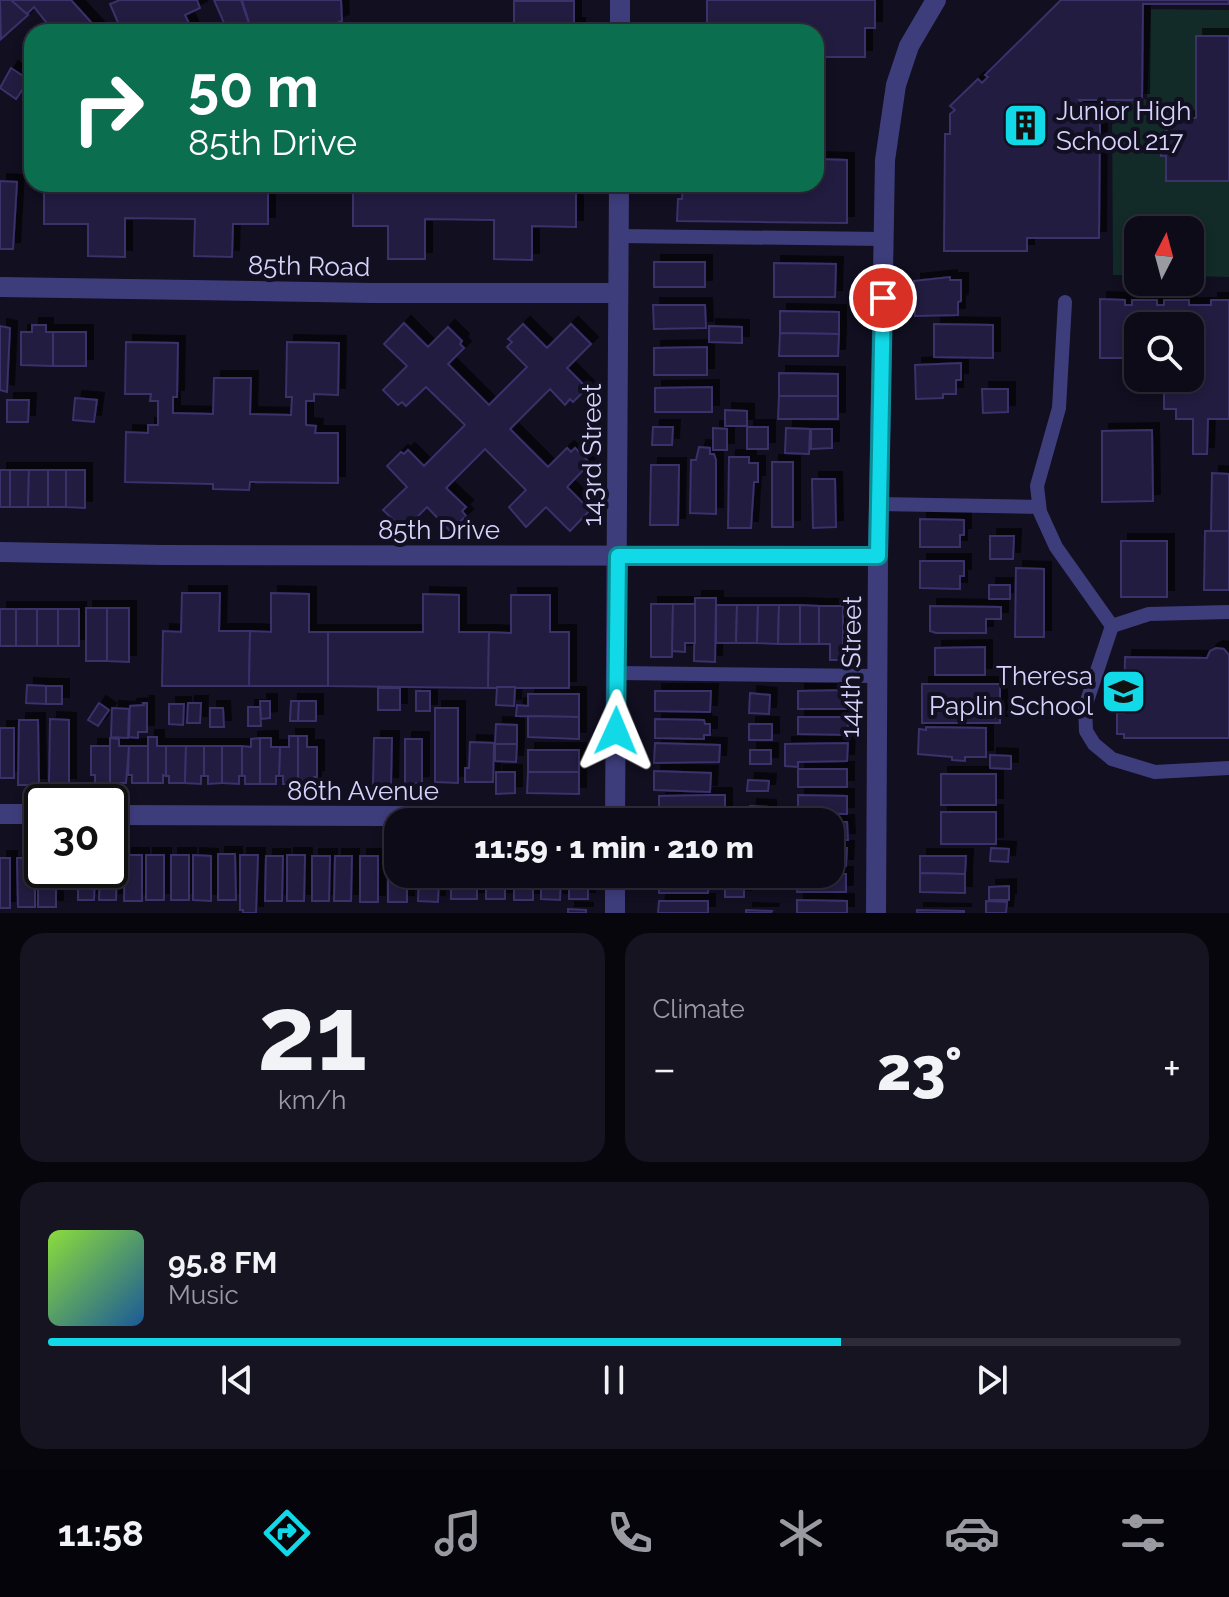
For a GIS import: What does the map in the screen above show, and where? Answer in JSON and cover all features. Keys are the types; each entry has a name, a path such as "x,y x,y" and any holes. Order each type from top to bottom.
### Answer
{"street":[{"path":"620,0 620,24"},
{"name":"144th Street","path":"876,913 876,676 885,160 896,85 909,46 936,0"},
{"name":"143rd Street","path":"615,808 619,192"},
{"name":"85th Road","path":"0,287 618,293"},
{"name":"85th Drive","path":"0,552 878,556"},
{"path":"0,814 24,814"},
{"name":"86th Avenue","path":"128,815 384,817"},
{"path":"615,888 615,913"}],"lane":[{"path":"618,236 884,239"},
{"path":"1065,302 1059,408 1039,476 1039,507 1056,547 1112,626"},
{"path":"879,504 1039,507"},
{"path":"1112,626 1149,614 1229,612"},
{"path":"1112,626 1085,707 1086,731 1094,744 1112,759 1155,772 1229,768"},
{"path":"617,673 876,676"}],"green space":[{"path":"1151,9 1229,10 1229,277 1204,276 1204,216 1124,216 1124,275 1113,275 1112,102 1147,99"}],"building":[{"path":"0,0 11,0 28,15 1,39"},
{"path":"11,0 71,0 93,24 48,24 34,7 27,14"},
{"path":"120,0 197,0 200,8 185,15 189,24 119,24 110,4"},
{"path":"214,0 241,0 249,24 224,24"},
{"path":"242,0 341,0 342,21 334,24 250,24"},
{"path":"707,0 875,0 875,28 865,28 865,57 824,57 824,24 707,24"},
{"name":"Junior High School 217","path":"1061,0 1229,0 1229,4 1143,4 1142,100 1079,100 1100,119 1099,238 1027,238 1027,251 944,251 945,134 950,134 950,114 955,110 950,106 978,79 982,83 988,77 985,75"},
{"path":"514,1 574,1 574,24 514,24"},
{"path":"1196,36 1229,36 1229,181 1166,181 1166,156 1161,156 1161,145 1166,145 1167,118 1196,118"},
{"path":"11,68 24,77 24,87 16,99 0,88"},
{"path":"824,159 847,160 847,223 677,221 678,199 682,199 682,192 824,192"},
{"path":"0,181 17,182 13,249 0,249"},
{"path":"44,192 268,192 268,224 233,224 232,257 194,256 195,219 125,218 125,257 88,256 88,224 44,224"},
{"path":"353,192 576,192 576,227 532,226 532,260 494,259 494,220 425,219 425,259 388,259 388,226 353,226"},
{"path":"654,262 705,262 705,287 654,287"},
{"path":"774,263 836,264 835,297 774,297"},
{"path":"950,277 950,280 961,280 958,315 915,316 914,281"},
{"path":"1100,299 1125,300 1125,305 1132,305 1132,300 1157,300 1157,305 1164,305 1164,300 1189,300 1189,305 1211,305 1211,300 1229,300 1229,419 1208,419 1207,454 1193,454 1193,419 1176,419 1176,409 1164,409 1164,392 1204,392 1204,312 1124,312 1124,358 1100,358"},
{"path":"653,305 705,305 706,328 654,329"},
{"path":"780,311 839,312 839,334 780,333"},
{"path":"404,323 428,347 448,327 462,341 460,344 464,348 448,364 489,405 527,367 507,347 512,342 508,339 523,324 547,348 571,324 591,344 567,368 587,388 573,402 570,399 565,405 550,389 510,429 548,467 567,448 571,452 575,448 590,463 567,487 590,510 570,531 546,507 526,527 509,507 526,490 485,449 446,488 466,507 462,511 466,516 450,531 427,507 404,530 383,510 407,487 387,466 401,452 404,454 408,450 424,466 465,425 426,387 406,406 402,402 398,405 383,390 407,366 384,344"},
{"path":"934,324 993,325 993,358 934,357"},
{"path":"32,325 46,325 46,332 53,332 53,366 21,365 21,332 32,332"},
{"path":"0,326 10,328 7,392 0,390"},
{"path":"709,326 742,327 742,343 709,342"},
{"path":"53,332 86,332 86,366 53,366"},
{"path":"780,333 839,334 838,356 779,356"},
{"path":"126,342 178,343 177,397 173,397 173,413 213,414 214,378 251,378 250,414 291,415 292,397 286,397 287,342 339,343 338,395 314,394 314,401 306,401 306,425 316,426 315,433 338,433 338,483 250,482 249,490 213,489 213,484 125,482 126,432 148,433 148,425 158,425 158,401 150,401 151,394 125,394"},
{"path":"707,347 707,375 654,375 654,348"},
{"path":"961,363 961,380 956,380 956,394 916,399 915,365"},
{"path":"779,373 838,374 838,396 779,396"},
{"path":"712,387 712,412 655,412 655,388"},
{"path":"982,389 1008,389 1008,412 983,413"},
{"path":"779,396 838,396 838,419 778,419"},
{"path":"75,398 97,400 94,422 73,420"},
{"path":"7,400 29,400 28,422 7,422"},
{"path":"725,410 747,411 747,426 725,426"},
{"path":"653,427 673,427 672,445 652,445"},
{"path":"747,427 768,427 768,449 747,449"},
{"path":"713,428 727,429 727,450 713,450"},
{"path":"786,428 810,429 809,454 785,453"},
{"path":"811,429 832,429 832,448 811,449"},
{"path":"1152,430 1153,501 1102,502 1102,431"},
{"path":"699,447 710,448 710,454 714,454 716,460 716,514 690,513 691,460 696,460"},
{"path":"729,457 749,457 749,463 758,463 751,528 728,528"},
{"path":"772,462 793,462 793,527 772,527"},
{"path":"651,465 679,465 678,525 650,525"},
{"path":"0,470 10,470 10,507 0,507"},
{"path":"10,470 29,470 28,507 10,507"},
{"path":"29,470 48,470 48,507 28,507"},
{"path":"48,470 66,470 66,507 48,507"},
{"path":"66,470 85,470 85,508 66,507"},
{"path":"1212,473 1229,474 1229,531 1211,531"},
{"path":"812,479 835,479 836,527 813,528"},
{"path":"920,519 964,520 960,547 920,547"},
{"path":"1205,531 1229,531 1229,590 1204,590"},
{"path":"990,536 1014,536 1013,559 990,559"},
{"path":"1121,541 1167,541 1167,597 1121,597"},
{"path":"920,561 964,561 960,589 920,588"},
{"path":"1016,568 1044,569 1044,637 1015,637"},
{"path":"989,585 1010,585 1010,599 989,599"},
{"path":"182,593 220,593 219,631 250,631 249,686 162,686 163,631 181,632"},
{"path":"271,593 309,594 309,632 328,632 328,686 249,686 250,631 271,632"},
{"path":"423,594 459,595 459,632 489,632 488,688 328,686 328,632 423,632"},
{"path":"511,595 550,595 550,632 569,632 569,688 488,688 489,632 511,633"},
{"path":"695,598 716,598 715,662 694,661"},
{"path":"651,604 673,604 672,657 651,657"},
{"path":"673,604 695,604 695,643 685,643 685,652 672,651"},
{"path":"716,605 737,605 736,643 716,643"},
{"path":"737,605 758,605 757,643 736,643"},
{"path":"758,605 779,605 778,644 757,643"},
{"path":"779,605 800,605 800,644 778,644"},
{"path":"800,605 819,606 819,644 800,644"},
{"path":"819,606 843,606 843,660 830,660 830,644 819,644"},
{"path":"930,606 1001,607 1001,619 986,619 986,633 936,633 930,631"},
{"path":"86,608 107,608 107,661 86,661"},
{"path":"107,608 129,608 129,662 107,661"},
{"path":"0,609 16,609 16,646 0,646"},
{"path":"16,609 37,609 37,646 16,646"},
{"path":"37,609 58,609 58,646 37,646"},
{"path":"58,609 79,609 79,646 58,646"},
{"path":"985,647 985,675 935,675 935,648"},
{"path":"1224,649 1229,655 1229,738 1124,738 1124,734 1117,734 1117,713 1124,713 1125,657 1207,658 1210,651"},
{"path":"922,684 1000,684 1000,723 922,723"},
{"path":"27,685 46,686 46,704 26,703"},
{"path":"46,686 62,686 62,704 46,704"},
{"path":"497,687 515,687 514,706 496,705"},
{"path":"378,688 400,688 400,710 378,710"},
{"path":"848,690 848,709 798,709 798,691"},
{"path":"416,691 430,691 430,711 416,711"},
{"path":"655,691 711,691 710,712 655,711"},
{"path":"750,693 770,695 769,714 749,713"},
{"path":"528,694 579,694 579,717 516,716 517,705 528,706"},
{"path":"260,701 270,701 270,718 261,719"},
{"path":"291,701 299,701 298,721 290,721"},
{"path":"299,701 316,701 316,721 298,721"},
{"path":"99,703 109,710 98,726 88,720"},
{"path":"147,703 147,732 138,732 138,738 129,737 130,706"},
{"path":"188,703 201,703 200,723 187,723"},
{"path":"169,704 184,704 183,725 169,724"},
{"path":"248,707 260,707 261,726 248,726"},
{"path":"112,708 129,709 128,738 111,737"},
{"path":"210,708 223,708 224,727 210,727"},
{"path":"435,708 458,708 458,783 435,782"},
{"path":"528,716 579,717 579,739 528,737"},
{"path":"798,717 848,717 848,735 798,734"},
{"path":"50,719 69,720 69,784 49,784"},
{"path":"655,719 704,720 705,724 710,724 710,735 704,735 704,739 655,738"},
{"path":"19,720 38,720 39,784 18,785"},
{"path":"496,724 517,725 517,744 495,744"},
{"path":"749,724 772,724 772,740 749,740"},
{"path":"926,727 986,728 986,757 965,757 965,761 918,754 919,729 926,730"},
{"path":"0,728 14,728 14,778 0,778"},
{"path":"289,736 298,736 298,784 283,784 283,776 279,776 280,747 289,747"},
{"path":"298,736 307,736 307,747 317,747 317,777 314,777 314,784 298,784"},
{"path":"148,737 157,737 157,746 166,746 166,776 163,775 163,783 148,783"},
{"path":"110,738 119,739 119,746 129,746 126,783 110,783"},
{"path":"260,738 260,784 245,784 242,746 251,747 251,739"},
{"path":"260,738 271,738 271,747 280,747 276,784 260,784"},
{"path":"374,738 392,738 391,784 373,784"},
{"path":"405,739 422,739 422,783 405,784"},
{"path":"470,742 494,743 493,782 465,782"},
{"path":"655,743 720,745 719,762 654,763"},
{"path":"848,743 847,761 798,762 798,767 785,766 785,744"},
{"path":"495,744 517,744 516,762 495,761"},
{"path":"91,746 110,746 110,783 95,783 95,775 91,775"},
{"path":"129,746 148,746 148,783 132,783 132,775 128,775"},
{"path":"166,746 186,746 185,783 169,783 169,776 166,776"},
{"path":"186,746 204,746 201,784 185,783"},
{"path":"204,746 222,746 222,783 208,784 208,776 204,776"},
{"path":"222,746 242,746 239,784 222,783"},
{"path":"528,750 579,750 579,772 528,772"},
{"path":"750,750 771,750 771,764 750,764"},
{"path":"990,755 1011,756 1011,769 990,768"},
{"path":"798,769 847,769 847,787 798,787"},
{"path":"654,771 711,773 710,792 654,790"},
{"path":"496,772 515,772 515,793 496,794"},
{"path":"528,772 579,772 579,794 527,793"},
{"path":"941,774 996,774 996,805 941,805"},
{"path":"748,780 769,781 768,791 747,791"},
{"path":"725,795 725,808 659,808 659,796"},
{"path":"798,795 847,796 847,814 844,814 844,808 798,808"},
{"path":"941,812 996,812 996,844 941,844"},
{"path":"844,822 847,822 848,840 844,840"},
{"path":"844,848 847,848 844,866"},
{"path":"991,848 1009,849 1008,862 990,861"},
{"path":"218,854 235,854 236,900 218,900"},
{"path":"128,855 142,855 142,901 124,901 124,888 128,888"},
{"path":"146,855 164,855 164,900 146,900"},
{"path":"171,855 189,855 189,900 171,900"},
{"path":"193,855 211,856 211,901 193,900"},
{"path":"240,855 258,855 256,913 240,910"},
{"path":"287,855 305,855 304,901 287,901"},
{"path":"266,856 283,856 282,901 265,901"},
{"path":"312,856 330,856 329,901 312,901"},
{"path":"335,856 352,856 351,901 334,901"},
{"path":"360,856 378,856 378,902 360,902"},
{"path":"920,856 966,856 965,874 920,873"},
{"path":"0,858 10,858 10,908 0,908"},
{"path":"17,858 24,858 24,888 35,888 35,907 18,907"},
{"path":"920,873 965,874 965,893 920,892"},
{"path":"846,874 846,892 797,892 797,888 844,888"},
{"path":"1009,886 1009,900 989,900 989,887"},
{"path":"38,888 56,888 56,907 38,907"},
{"path":"78,888 94,888 94,900 78,900"},
{"path":"99,888 116,888 116,900 99,900"},
{"path":"388,888 407,888 407,902 388,902"},
{"path":"418,888 438,888 438,902 418,901"},
{"path":"451,888 477,888 477,899 451,899"},
{"path":"486,888 505,888 505,899 486,899"},
{"path":"514,888 533,888 533,900 514,900"},
{"path":"541,888 560,888 560,900 541,899"},
{"path":"569,888 588,888 588,899 569,899"},
{"path":"659,888 708,888 708,893 659,893"},
{"path":"725,888 744,888 744,897 725,897"},
{"path":"797,900 847,901 847,913 797,913"},
{"path":"659,901 708,901 708,913 658,913"},
{"path":"986,901 1007,902 1006,913 986,913"},
{"path":"568,909 586,910 586,913 568,913"},
{"path":"746,910 772,911 746,913"},
{"path":"917,910 964,911 964,913 917,913"}],"place":[{"name":"Junior High School 217","path":"1025,126"},
{"name":"Theresa Paplin School","path":"1124,691"}],"route":[{"path":"616,731 618,556 878,556 883,298"}]}
